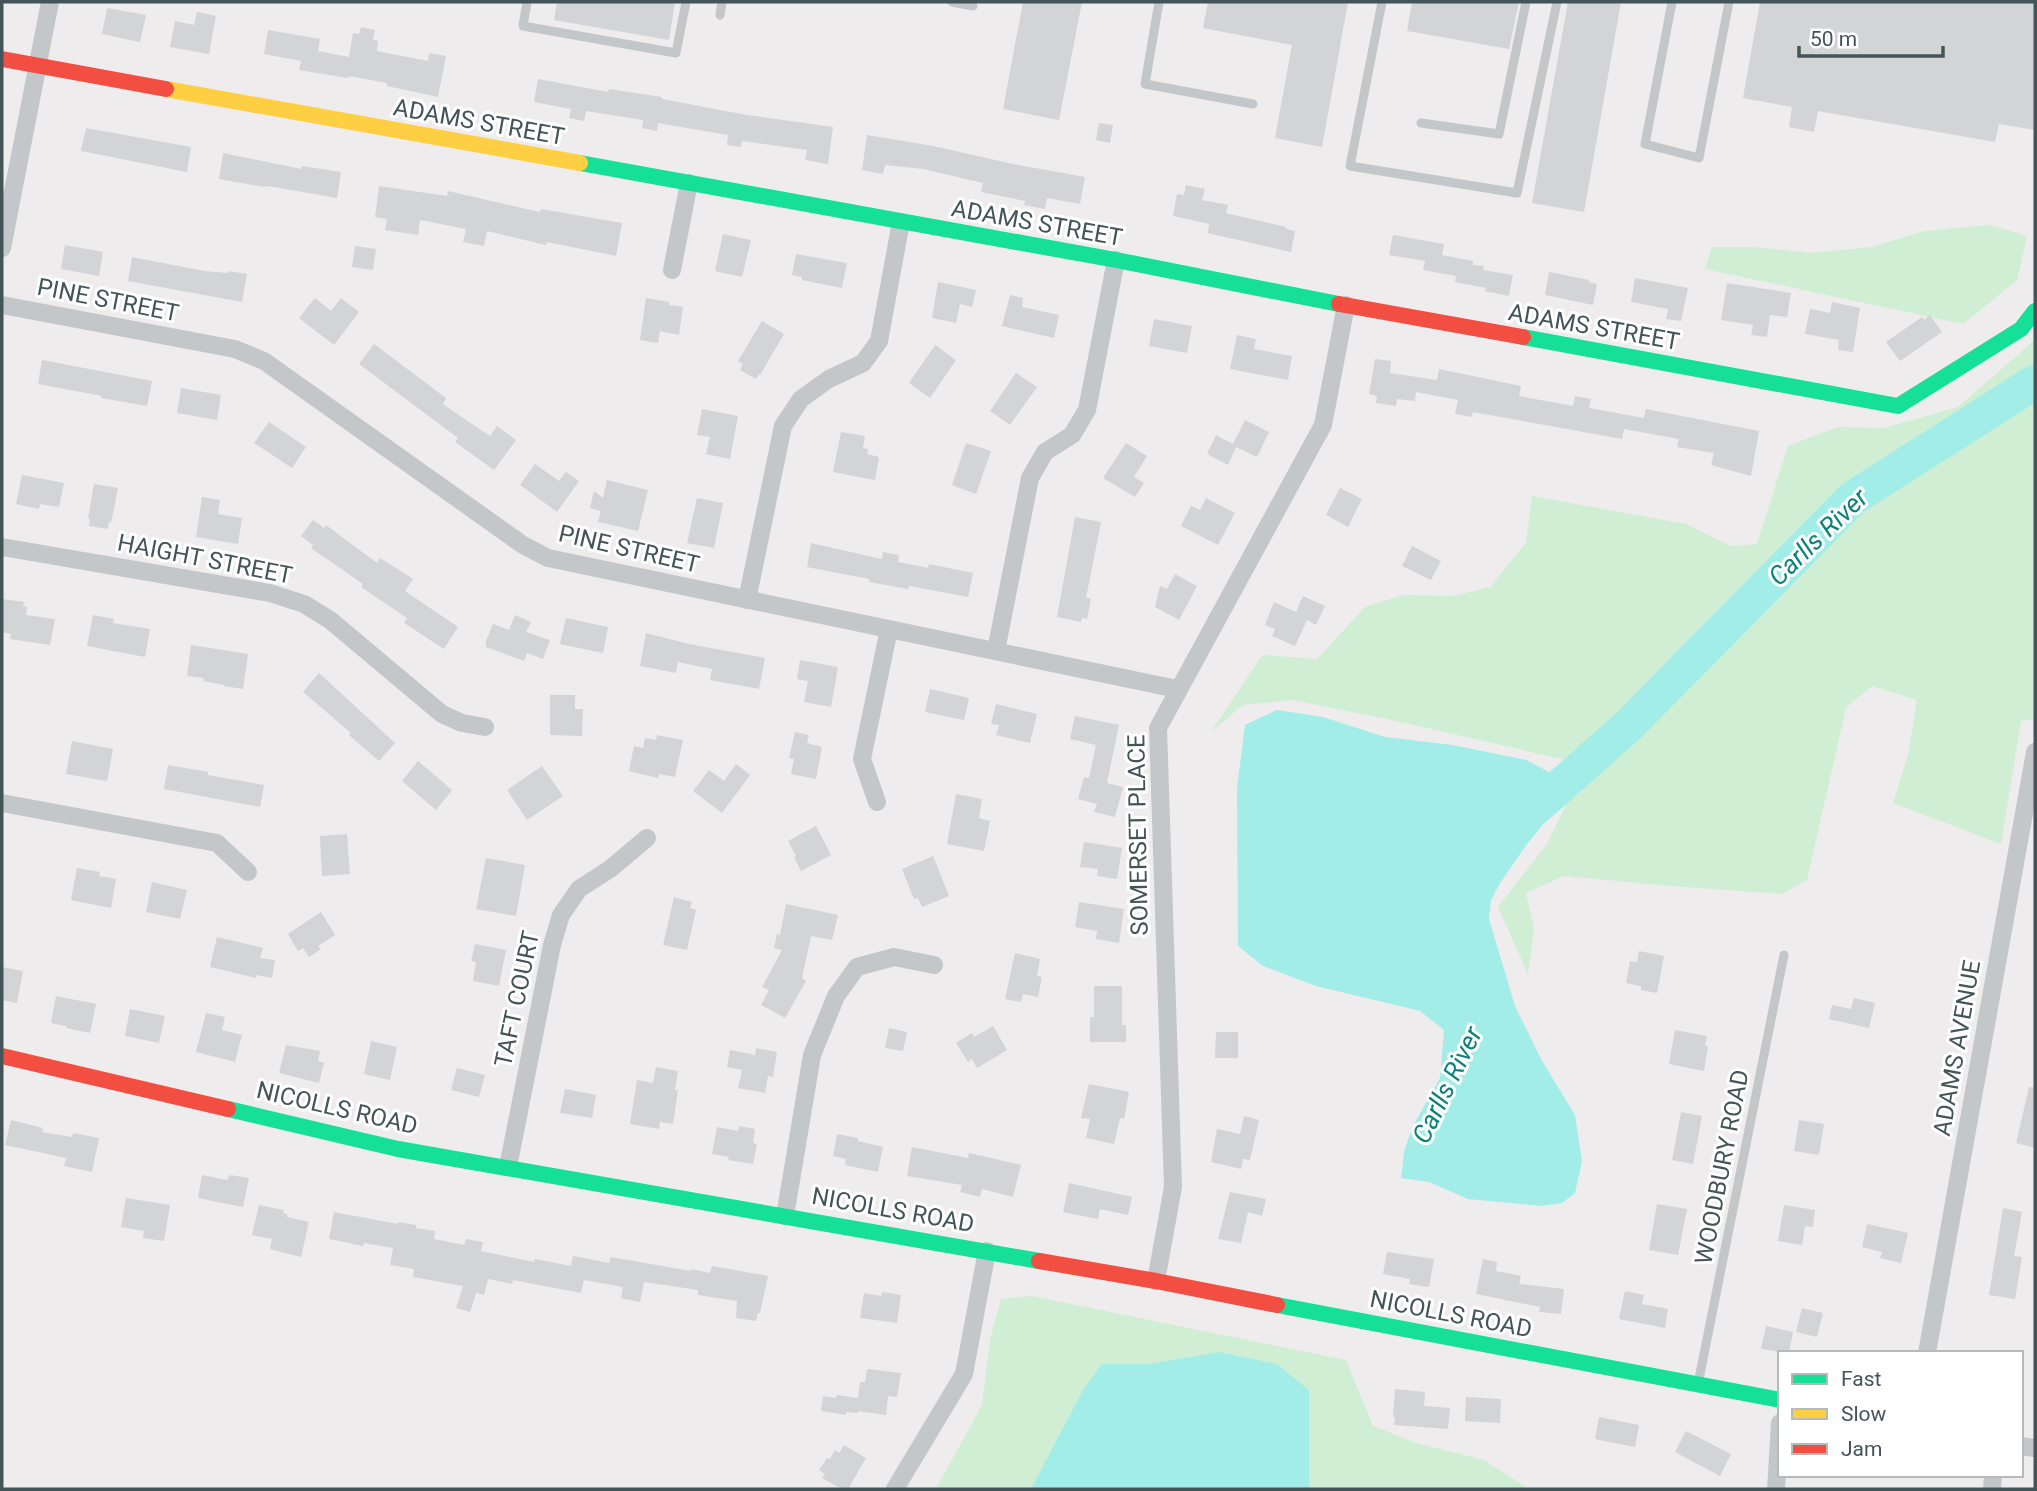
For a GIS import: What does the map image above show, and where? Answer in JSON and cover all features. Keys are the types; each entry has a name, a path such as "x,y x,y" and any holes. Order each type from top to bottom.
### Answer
{"street":[{"path":"2,248 50,2"},
{"name":"ADAMS STREET","path":"2,59 1116,260 1898,406 2021,329 2035,311"},
{"path":"672,270 689,183"},
{"path":"747,600 783,426 801,399 829,379 863,363 879,341 901,222"},
{"path":"996,651 1030,478 1045,452 1072,435 1087,410 1116,260"},
{"name":"PINE STREET","path":"2,305 236,349 264,361 523,545 548,558 1177,690"},
{"name":"SOMERSET PLACE","path":"1156,1280 1173,1186 1157,728 1323,425 1346,305"},
{"name":"HAIGHT STREET","path":"2,547 270,593 304,604 331,621 434,709 461,723 485,727"},
{"path":"877,802 862,759 889,629"},
{"name":"ADAMS AVENUE","path":"1927,1351 2035,752"},
{"path":"2,803 217,844 248,872"},
{"name":"TAFT COURT","path":"508,1167 552,945 561,915 579,889 610,869 647,838"},
{"path":"785,1216 812,1055 836,996 857,967 894,957 934,965"},
{"name":"NICOLLS ROAD","path":"2,1056 398,1149 1156,1280 1778,1400"},
{"path":"895,1489 964,1374 987,1251"},
{"path":"1776,1489 1778,1456"}],"lane":[{"path":"527,2 523,26 676,53 686,2"},
{"path":"720,15 722,2"},
{"path":"952,2 973,6"},
{"path":"1159,2 1145,84 1253,104"},
{"path":"1382,2 1350,166 1517,193 1557,2"},
{"path":"1421,123 1499,134 1525,2"},
{"path":"1671,2 1645,144 1699,158 1729,2"},
{"name":"WOODBURY ROAD","path":"1698,1385 1784,955"}],"green space":[{"path":"1990,225 2027,236 2017,280 1963,324 1705,269 1712,247 1754,247 1811,253 1872,247 1924,231"},
{"path":"2035,340 2035,719 2021,721 2001,844 1893,803 1908,755 1917,700 1872,686 1846,708 1807,880 1782,894 1564,876 1526,893 1534,929 1528,974 1498,907 1547,844 1576,784 1590,772 1570,761 1293,700 1243,705 1211,732 1262,655 1317,659 1365,607 1403,595 1454,596 1490,587 1526,543 1532,496 1686,524 1731,546 1757,544 1788,446 1838,427 1884,428 1958,407"},
{"path":"1032,1296 1346,1360 1373,1426 1416,1443 1484,1460 1529,1489 936,1489 982,1405 990,1340 1001,1299"}],"water":[{"path":"1277,710 1323,717 1385,737 1453,745 1526,760 1566,781 1560,804 1500,883 1491,900 1489,919 1515,1006 1541,1059 1575,1115 1582,1161 1575,1193 1562,1203 1541,1206 1468,1199 1429,1182 1401,1178 1404,1152 1412,1128 1440,1078 1444,1030 1420,1011 1316,986 1263,966 1238,946 1237,788 1245,725"},
{"path":"1219,1352 1277,1364 1309,1390 1309,1489 1031,1489 1083,1390 1102,1364 1149,1364"}],"building":[{"path":"557,2 675,2 669,40 554,20"},
{"path":"1023,2 1082,2 1059,120 1003,109"},
{"path":"1208,2 1348,2 1322,147 1275,138 1292,45 1203,28"},
{"path":"1412,2 1519,2 1509,49 1407,31"},
{"path":"1568,2 1621,2 1584,212 1532,203"},
{"path":"1760,2 2035,2 2035,130 1999,124 1995,142 1818,111 1814,132 1789,127 1792,107 1743,98"},
{"path":"107,8 146,15 140,42 102,34"},
{"path":"197,12 216,16 209,54 170,47 175,21 194,25"},
{"path":"361,27 375,30 373,40 378,41 377,51 428,61 429,53 446,56 438,97 387,86 387,83 299,70 301,61 264,54 268,30 320,39 318,51 349,57 353,33 359,34"},
{"path":"538,79 608,92 609,89 662,97 747,115 833,127 828,164 805,160 807,150 742,141 741,147 727,145 728,135 658,123 657,131 642,128 643,120 586,111 584,121 569,118 571,109 534,102"},
{"path":"1099,123 1113,125 1110,143 1096,140"},
{"path":"86,128 191,147 187,172 81,151"},
{"path":"867,135 1085,177 1080,204 1047,198 1045,209 1024,205 1025,201 981,192 983,183 923,169 885,165 883,174 862,170"},
{"path":"223,153 301,169 302,166 341,172 337,198 219,179"},
{"path":"1186,185 1205,189 1202,200 1228,205 1226,213 1295,231 1291,252 1208,233 1209,224 1173,216 1177,194 1184,195"},
{"path":"379,186 447,196 448,191 540,212 541,209 622,223 616,256 547,242 546,245 487,231 484,246 463,242 466,229 420,220 418,235 385,230 387,219 375,217"},
{"path":"723,234 751,240 742,277 715,271"},
{"path":"1393,235 1444,244 1442,255 1473,261 1473,265 1484,266 1483,270 1513,275 1509,296 1455,282 1456,276 1423,270 1425,261 1389,255"},
{"path":"65,245 103,252 99,276 61,269"},
{"path":"355,246 376,249 373,270 352,267"},
{"path":"796,254 847,263 842,288 802,280 802,277 792,275"},
{"path":"132,257 204,271 247,274 242,302 128,281"},
{"path":"1549,272 1597,284 1593,305 1545,295"},
{"path":"1635,278 1688,288 1681,321 1666,319 1668,309 1631,302"},
{"path":"938,282 976,290 972,307 960,304 956,323 932,318"},
{"path":"1727,283 1791,293 1787,317 1770,315 1767,337 1751,335 1753,325 1721,320"},
{"path":"1010,295 1023,298 1022,307 1059,315 1054,338 1002,326"},
{"path":"315,298 331,311 341,298 359,312 334,345 299,318"},
{"path":"646,298 683,307 679,335 660,331 658,343 640,340"},
{"path":"1832,302 1860,308 1853,352 1838,350 1839,340 1805,334 1810,309 1830,313"},
{"path":"1930,315 1942,332 1900,361 1886,342 1922,317 1924,320"},
{"path":"1154,319 1192,326 1187,353 1149,346"},
{"path":"762,321 784,334 756,379 740,370 743,364 738,361"},
{"path":"1237,335 1256,339 1254,349 1292,356 1288,380 1230,369"},
{"path":"374,344 446,398 443,404 469,422 490,436 497,426 516,440 494,470 455,442 458,438 359,364"},
{"path":"935,345 956,360 930,398 909,383"},
{"path":"1375,359 1391,361 1390,373 1437,380 1439,369 1521,386 1519,396 1573,406 1575,396 1591,399 1589,408 1644,418 1646,409 1759,431 1751,476 1711,465 1714,453 1677,447 1679,439 1624,429 1622,439 1473,412 1471,417 1455,414 1458,400 1416,392 1415,401 1397,399 1396,406 1376,403 1377,396 1369,394"},
{"path":"42,360 152,381 147,406 38,384"},
{"path":"1016,373 1037,387 1010,425 990,411"},
{"path":"181,388 221,395 217,420 177,413"},
{"path":"702,409 738,416 730,459 706,454 710,437 697,435"},
{"path":"1245,420 1269,432 1257,457 1236,447 1228,465 1207,454 1216,435 1233,444"},
{"path":"269,422 306,447 292,468 254,443"},
{"path":"841,432 865,436 863,448 868,449 867,454 879,457 875,480 833,472"},
{"path":"966,443 991,451 976,494 952,485"},
{"path":"1126,443 1147,456 1134,477 1144,483 1135,497 1103,478"},
{"path":"535,464 559,481 566,472 579,481 557,512 520,485"},
{"path":"22,475 64,483 59,507 40,504 39,509 16,504"},
{"path":"607,480 648,490 638,531 598,522 601,511 590,508 594,491 603,498"},
{"path":"94,484 118,488 108,529 89,526"},
{"path":"1340,488 1362,499 1348,527 1326,515"},
{"path":"202,497 220,500 218,514 242,518 238,544 196,537"},
{"path":"697,498 723,503 714,548 687,543"},
{"path":"1206,498 1235,513 1218,545 1181,526 1191,506 1200,510"},
{"path":"1075,517 1101,522 1086,598 1091,598 1087,619 1082,618 1081,622 1057,617"},
{"path":"313,520 324,528 326,525 377,563 380,558 413,579 405,591 458,627 444,649 404,623 407,618 311,548 313,545 301,536"},
{"path":"811,543 882,559 883,552 899,555 898,562 928,568 929,564 973,573 968,597 869,582 869,579 807,567"},
{"path":"1412,546 1441,561 1431,580 1402,566"},
{"path":"1175,574 1197,586 1179,620 1155,607 1160,586 1167,589"},
{"path":"1303,596 1325,606 1316,625 1307,620 1295,646 1272,636 1275,629 1265,625 1274,602 1296,612"},
{"path":"2,599 24,602 23,606 27,607 26,615 55,619 50,645 10,639 11,634 2,632"},
{"path":"93,615 114,619 113,623 150,629 145,657 87,646"},
{"path":"515,615 531,622 526,632 550,640 543,659 527,653 524,661 486,647 493,624 509,630"},
{"path":"566,618 608,627 603,653 560,644"},
{"path":"646,633 765,658 759,689 710,680 712,669 678,662 676,673 640,666"},
{"path":"191,645 248,654 243,689 187,676"},
{"path":"800,660 838,667 831,707 804,702 808,681 797,679"},
{"path":"319,673 395,743 379,761 303,692"},
{"path":"930,689 969,698 964,720 925,712"},
{"path":"550,695 575,695 575,709 583,709 582,736 550,735"},
{"path":"996,704 1037,714 1030,743 996,735 999,725 991,724"},
{"path":"1075,716 1119,725 1107,783 1123,787 1115,817 1094,812 1097,804 1078,799 1084,777 1089,778 1096,745 1070,739"},
{"path":"795,732 809,735 807,743 822,747 816,779 791,774 794,759 789,758"},
{"path":"657,735 683,740 675,777 659,774 658,778 629,771 634,746 643,748 645,738 656,740"},
{"path":"72,741 113,749 107,781 66,774"},
{"path":"418,761 452,790 436,810 402,781"},
{"path":"736,764 750,775 722,813 693,791 709,770 724,781"},
{"path":"168,765 264,785 260,807 164,789"},
{"path":"542,766 563,796 527,820 507,790"},
{"path":"956,794 982,799 979,818 990,821 984,851 947,844"},
{"path":"816,826 831,855 801,871 788,841"},
{"path":"347,834 350,874 322,876 320,836"},
{"path":"1084,842 1122,848 1117,879 1097,876 1098,869 1080,867"},
{"path":"933,856 949,896 922,907 918,898 914,899 902,869"},
{"path":"486,858 525,865 516,916 476,909"},
{"path":"77,868 100,872 99,876 116,879 111,908 71,900"},
{"path":"152,882 187,890 180,919 146,912"},
{"path":"674,897 692,902 690,908 696,910 687,950 663,945"},
{"path":"1079,902 1124,909 1119,943 1096,939 1097,931 1075,927"},
{"path":"786,904 838,915 832,940 811,936 802,978 806,981 785,1018 761,1005 769,990 762,987 782,950 774,948 777,934 780,935"},
{"path":"321,912 335,935 318,946 321,949 309,957 303,948 298,951 288,934"},
{"path":"217,937 263,948 260,958 275,960 272,978 256,975 256,978 210,967"},
{"path":"475,944 506,950 499,986 473,981 476,962 471,961"},
{"path":"1639,951 1664,956 1657,993 1626,983 1630,961 1637,962"},
{"path":"1015,953 1040,959 1037,976 1042,977 1038,997 1023,994 1021,1002 1005,999"},
{"path":"2,967 23,971 17,1003 2,1000"},
{"path":"1094,986 1122,986 1122,1025 1126,1025 1126,1042 1090,1042 1090,1017 1094,1017"},
{"path":"56,996 96,1004 90,1033 51,1023"},
{"path":"1854,998 1875,1003 1869,1028 1829,1019 1832,1005 1851,1009"},
{"path":"130,1009 165,1016 159,1043 125,1036"},
{"path":"206,1013 225,1017 222,1030 242,1035 235,1062 196,1052"},
{"path":"993,1026 1007,1050 977,1068 972,1059 968,1062 956,1043 972,1033 974,1037"},
{"path":"889,1028 907,1032 903,1051 885,1048"},
{"path":"1675,1030 1707,1036 1704,1071 1669,1064"},
{"path":"1216,1032 1238,1032 1238,1058 1215,1058"},
{"path":"371,1041 397,1047 390,1080 364,1074"},
{"path":"286,1045 320,1051 318,1061 324,1063 319,1083 279,1073"},
{"path":"756,1048 777,1052 773,1077 768,1076 765,1093 738,1088 742,1070 727,1067 730,1050 755,1055"},
{"path":"656,1067 678,1071 673,1124 660,1122 659,1129 630,1124 637,1080 653,1083"},
{"path":"457,1068 485,1075 479,1097 451,1090"},
{"path":"1089,1084 1129,1092 1124,1119 1120,1118 1114,1144 1086,1138 1090,1119 1081,1118"},
{"path":"2029,1087 2035,1088 2035,1148 2016,1143"},
{"path":"565,1089 596,1095 592,1118 560,1113"},
{"path":"1681,1112 1702,1116 1693,1164 1672,1160"},
{"path":"1244,1116 1259,1120 1250,1160 1243,1159 1241,1169 1211,1162 1217,1129 1240,1134"},
{"path":"11,1120 43,1128 42,1132 72,1137 73,1133 99,1138 92,1172 64,1166 66,1158 5,1145"},
{"path":"1799,1120 1824,1124 1819,1155 1794,1151"},
{"path":"739,1126 755,1129 753,1143 757,1144 753,1164 712,1154 717,1127 738,1131"},
{"path":"837,1134 883,1147 878,1172 845,1165 846,1159 833,1156"},
{"path":"912,1147 968,1158 969,1153 1021,1165 1013,1197 982,1189 980,1197 960,1192 962,1185 907,1176"},
{"path":"202,1175 227,1180 230,1175 249,1178 243,1207 198,1198"},
{"path":"1069,1183 1132,1197 1128,1215 1100,1209 1098,1219 1063,1212"},
{"path":"1230,1192 1266,1199 1262,1216 1248,1212 1241,1243 1218,1239"},
{"path":"126,1198 170,1205 164,1241 143,1238 144,1231 121,1227"},
{"path":"1657,1204 1687,1209 1678,1255 1649,1250"},
{"path":"259,1205 284,1210 283,1213 287,1214 287,1217 309,1222 301,1257 270,1249 272,1239 252,1235"},
{"path":"1784,1205 1815,1210 1813,1227 1805,1226 1802,1245 1778,1241"},
{"path":"2003,1208 2022,1212 2014,1256 2022,1257 2015,1299 1989,1295"},
{"path":"334,1212 416,1225 416,1228 435,1231 434,1239 464,1245 466,1239 483,1242 481,1251 534,1262 535,1259 571,1266 573,1256 609,1263 611,1257 691,1271 710,1273 712,1266 768,1276 756,1321 736,1318 737,1301 698,1295 698,1290 644,1282 640,1302 621,1298 623,1287 584,1280 581,1293 513,1280 512,1284 488,1279 484,1295 476,1293 470,1312 456,1308 463,1286 413,1277 414,1269 390,1265 393,1248 364,1243 363,1246 329,1239"},
{"path":"1867,1224 1908,1233 1901,1263 1880,1258 1882,1252 1862,1247"},
{"path":"1387,1252 1434,1259 1429,1287 1409,1284 1410,1279 1383,1274"},
{"path":"1483,1259 1497,1262 1496,1271 1521,1276 1519,1284 1564,1289 1561,1314 1539,1312 1540,1307 1476,1294"},
{"path":"1625,1291 1644,1295 1642,1304 1668,1309 1665,1328 1619,1319"},
{"path":"882,1292 901,1295 897,1323 860,1318 864,1293 881,1296"},
{"path":"1802,1308 1823,1313 1817,1337 1796,1332"},
{"path":"1766,1326 1793,1332 1789,1351 1761,1349"},
{"path":"867,1369 901,1373 897,1397 888,1396 886,1415 858,1411 846,1412 846,1415 821,1411 823,1396 858,1398 860,1382 865,1382"},
{"path":"1395,1389 1425,1392 1424,1406 1450,1408 1448,1429 1394,1425"},
{"path":"1466,1397 1501,1399 1500,1423 1465,1421"},
{"path":"1599,1417 1639,1425 1635,1447 1595,1439"},
{"path":"1686,1431 1731,1454 1720,1476 1675,1452"},
{"path":"844,1445 866,1458 848,1489 842,1489 822,1478 825,1474 819,1470 835,1450 839,1453"}],"waterway":[{"name":"Carlls River","path":"1532,811 1628,726 1853,498 2035,382"}],"traffic: fast":[{"path":"580,163 1116,260 1339,304"},
{"path":"1523,337 1898,406 2021,329 2035,311"},
{"path":"228,1109 398,1149 1039,1261"},
{"path":"1277,1305 1778,1400"}],"traffic: slow":[{"path":"166,89 580,163"}],"traffic: jam":[{"path":"2,59 166,89"},
{"path":"1339,304 1523,337"},
{"path":"2,1056 228,1109"},
{"path":"1039,1261 1277,1305"}]}
